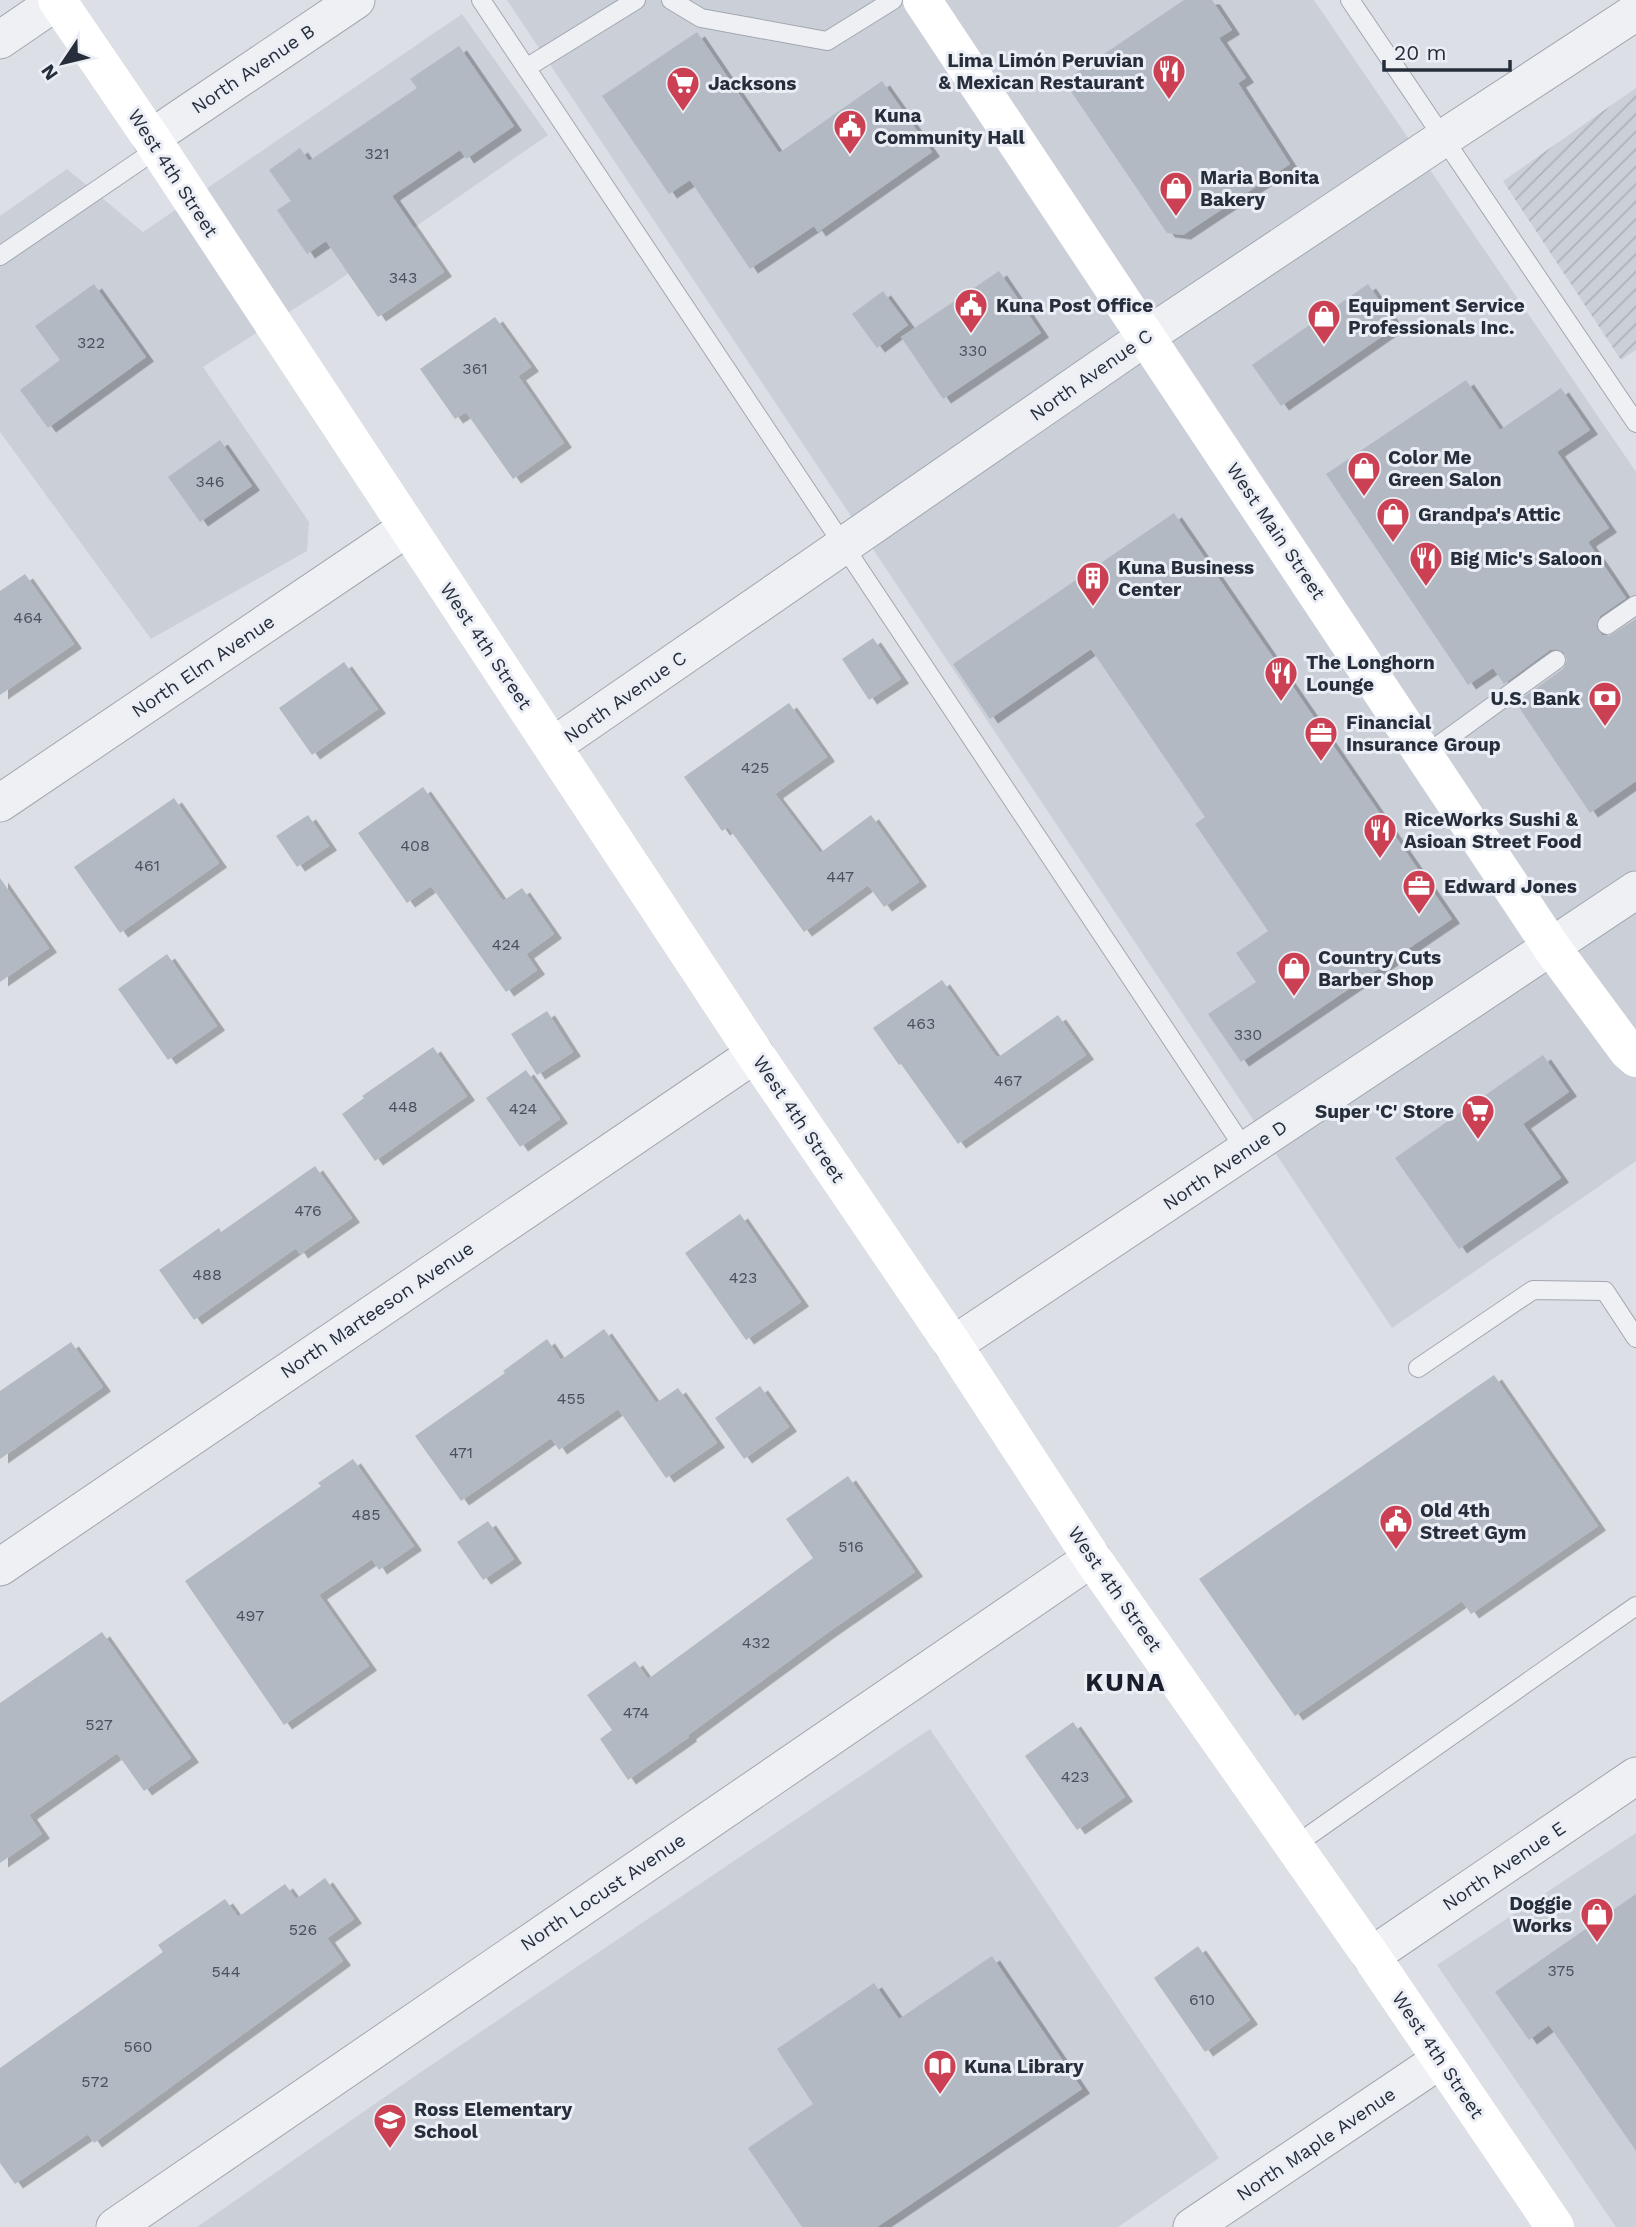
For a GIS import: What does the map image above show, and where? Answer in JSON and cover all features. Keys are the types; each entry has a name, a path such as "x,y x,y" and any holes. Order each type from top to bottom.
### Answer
{"main road":[{"name":"West 4th Street","path":"57,0 1092,1558 1371,1956 1555,2227"},
{"name":"West Main Street","path":"922,0 1552,947 1628,1051 1636,1058"}],"street":[{"path":"0,40 57,0"},
{"name":"North Avenue B","path":"154,143 356,0"},
{"name":"North Avenue C","path":"553,746 1147,337 1636,12"},
{"name":"North Elm Avenue","path":"0,803 407,528"},
{"name":"North Avenue D","path":"953,1345 1636,890"},
{"name":"North Marteeson Avenue","path":"0,1567 755,1054"},
{"name":"North Locust Avenue","path":"115,2227 1092,1558"},
{"name":"North Avenue E","path":"1371,1956 1636,1776"},
{"name":"North Maple Avenue","path":"1192,2227 1440,2060"}],"lane":[{"path":"481,0 842,547 1246,1151"},
{"path":"526,68 636,0"},
{"path":"671,0 701,18 827,41 893,0"},
{"path":"1350,0 1636,423"},
{"path":"0,256 154,143"},
{"path":"1607,625 1636,606"},
{"path":"1425,755 1556,660"},
{"path":"1418,1368 1533,1290 1605,1291 1636,1338"},
{"path":"1294,1846 1636,1606"}],"shaded area":[{"path":"507,0 1314,0 1636,472 1636,1161 1392,1328"},
{"path":"462,14 548,135 330,286 203,367 309,522 307,551 151,639 0,432 0,216 67,169 143,232"},
{"path":"1636,88 1636,350 1621,360 1503,181"},
{"path":"930,1729 1219,2158 1118,2227 197,2227 418,2074"},
{"path":"1636,1833 1636,2227 1616,2227 1437,1965"}],"building":[{"path":"1184,0 1212,0 1232,30 1219,38 1246,78 1238,83 1290,164 1183,235 1167,233 1064,81"},
{"path":"697,32 779,153 882,81 932,152 818,232 814,226 750,269 690,180 669,194 602,96"},
{"path":"459,46 514,126 466,159 460,150 392,196 444,272 378,317 326,241 307,254 277,210 291,201 269,170 300,148 309,161 417,88 410,79"},
{"name":"Kuna Post Office","path":"999,271 1041,333 943,399 901,337"},
{"path":"94,284 146,357 48,428 20,390 60,360 35,326"},
{"path":"1368,284 1397,326 1281,406 1252,365"},
{"path":"883,291 908,325 877,348 852,314"},
{"path":"495,317 531,367 518,376 564,443 513,479 466,412 455,419 420,369"},
{"path":"1466,380 1500,430 1561,388 1590,430 1557,452 1609,528 1588,542 1626,598 1600,616 1596,627 1602,635 1609,636 1636,619 1636,781 1590,813 1516,703 1563,669 1567,660 1565,653 1556,649 1550,650 1504,684 1493,668 1468,685 1326,474"},
{"path":"220,440 252,486 200,522 168,477"},
{"path":"1174,513 1452,919 1241,1062 1208,1014 1256,982 1236,953 1268,931 1195,824 1205,817 1091,649 990,719 953,664"},
{"path":"25,574 74,644 0,695 0,591"},
{"path":"873,638 901,679 869,700 842,659"},
{"path":"344,662 378,709 312,755 279,708"},
{"path":"789,703 827,757 775,794 820,853 871,815 919,882 884,907 868,885 804,932 728,827 722,831 684,777"},
{"path":"423,787 503,901 522,888 554,934 526,954 537,970 506,992 431,886 407,903 358,833"},
{"path":"174,798 219,863 120,933 74,867"},
{"path":"308,815 329,846 297,867 276,836"},
{"path":"0,878 49,948 0,982"},
{"path":"167,954 217,1026 168,1060 118,989"},
{"path":"942,980 997,1058 1058,1015 1086,1055 958,1144 873,1028"},
{"path":"547,1011 573,1052 537,1075 511,1034"},
{"path":"433,1047 467,1096 375,1161 342,1114 364,1098 362,1096"},
{"name":"Super 'C' Store","path":"1543,1055 1569,1092 1523,1124 1561,1178 1459,1249 1395,1158"},
{"path":"526,1070 560,1119 520,1147 486,1098"},
{"path":"315,1166 352,1218 300,1254 296,1248 194,1320 159,1270 219,1228 221,1232"},
{"path":"740,1214 801,1302 746,1340 685,1253"},
{"path":"604,1329 656,1403 678,1388 717,1443 666,1478 618,1409 559,1450 551,1438 461,1501 415,1436 505,1373 503,1371 547,1339 561,1360"},
{"path":"71,1342 103,1387 0,1459 0,1391"},
{"path":"1494,1375 1598,1526 1471,1614 1462,1601 1295,1716 1199,1579"},
{"path":"760,1386 789,1427 744,1459 715,1418"},
{"path":"353,1459 414,1546 379,1570 372,1559 319,1595 369,1666 284,1725 185,1581 321,1486 318,1483"},
{"path":"848,1476 915,1572 827,1633 628,1780 600,1739 612,1730 587,1695 635,1661 648,1679 813,1558 786,1519"},
{"path":"488,1521 514,1559 483,1580 457,1542"},
{"path":"102,1632 191,1758 144,1791 117,1753 29,1815 42,1834 0,1863 0,1703"},
{"path":"1073,1722 1125,1797 1077,1830 1025,1756"},
{"path":"325,1878 354,1919 327,1938 343,1961 94,2143 88,2134 15,2184 0,2163 0,2068 163,1952 158,1945 225,1899 238,1917 285,1884 296,1899"},
{"path":"1636,1894 1636,2151 1549,2025 1529,2040 1495,1992"},
{"path":"1198,1946 1250,2020 1205,2052 1154,1978"},
{"name":"Kuna Library","path":"992,1956 1082,2089 877,2227 802,2227 748,2148 813,2104 777,2049 874,1983 899,2019"}],"place":[{"name":"Lima Limón Peruvian & Mexican Restaurant","path":"1169,101"},
{"name":"Jacksons","path":"683,113"},
{"name":"Kuna Community Hall","path":"850,156"},
{"name":"Maria Bonita Bakery","path":"1176,218"},
{"name":"Kuna Post Office","path":"971,335"},
{"name":"Equipment Service Professionals Inc.","path":"1324,346"},
{"name":"Color Me Green Salon","path":"1364,498"},
{"name":"Grandpa's Attic","path":"1393,544"},
{"name":"Big Mic's Saloon","path":"1426,588"},
{"name":"Kuna Business Center","path":"1093,608"},
{"name":"The Longhorn Lounge","path":"1281,703"},
{"name":"U.S. Bank","path":"1605,728"},
{"name":"Financial Insurance Group","path":"1321,763"},
{"name":"RiceWorks Sushi & Asioan Street Food","path":"1380,860"},
{"name":"Edward Jones","path":"1419,916"},
{"name":"Country Cuts Barber Shop","path":"1294,998"},
{"name":"Super 'C' Store","path":"1478,1141"},
{"name":"Old 4th Street Gym","path":"1396,1551"},
{"name":"Doggie Works","path":"1597,1944"},
{"name":"Kuna Library","path":"940,2096"},
{"name":"Ross Elementary School","path":"390,2150"}],"district":[{"name":"KUNA","path":"1126,1682"}]}
